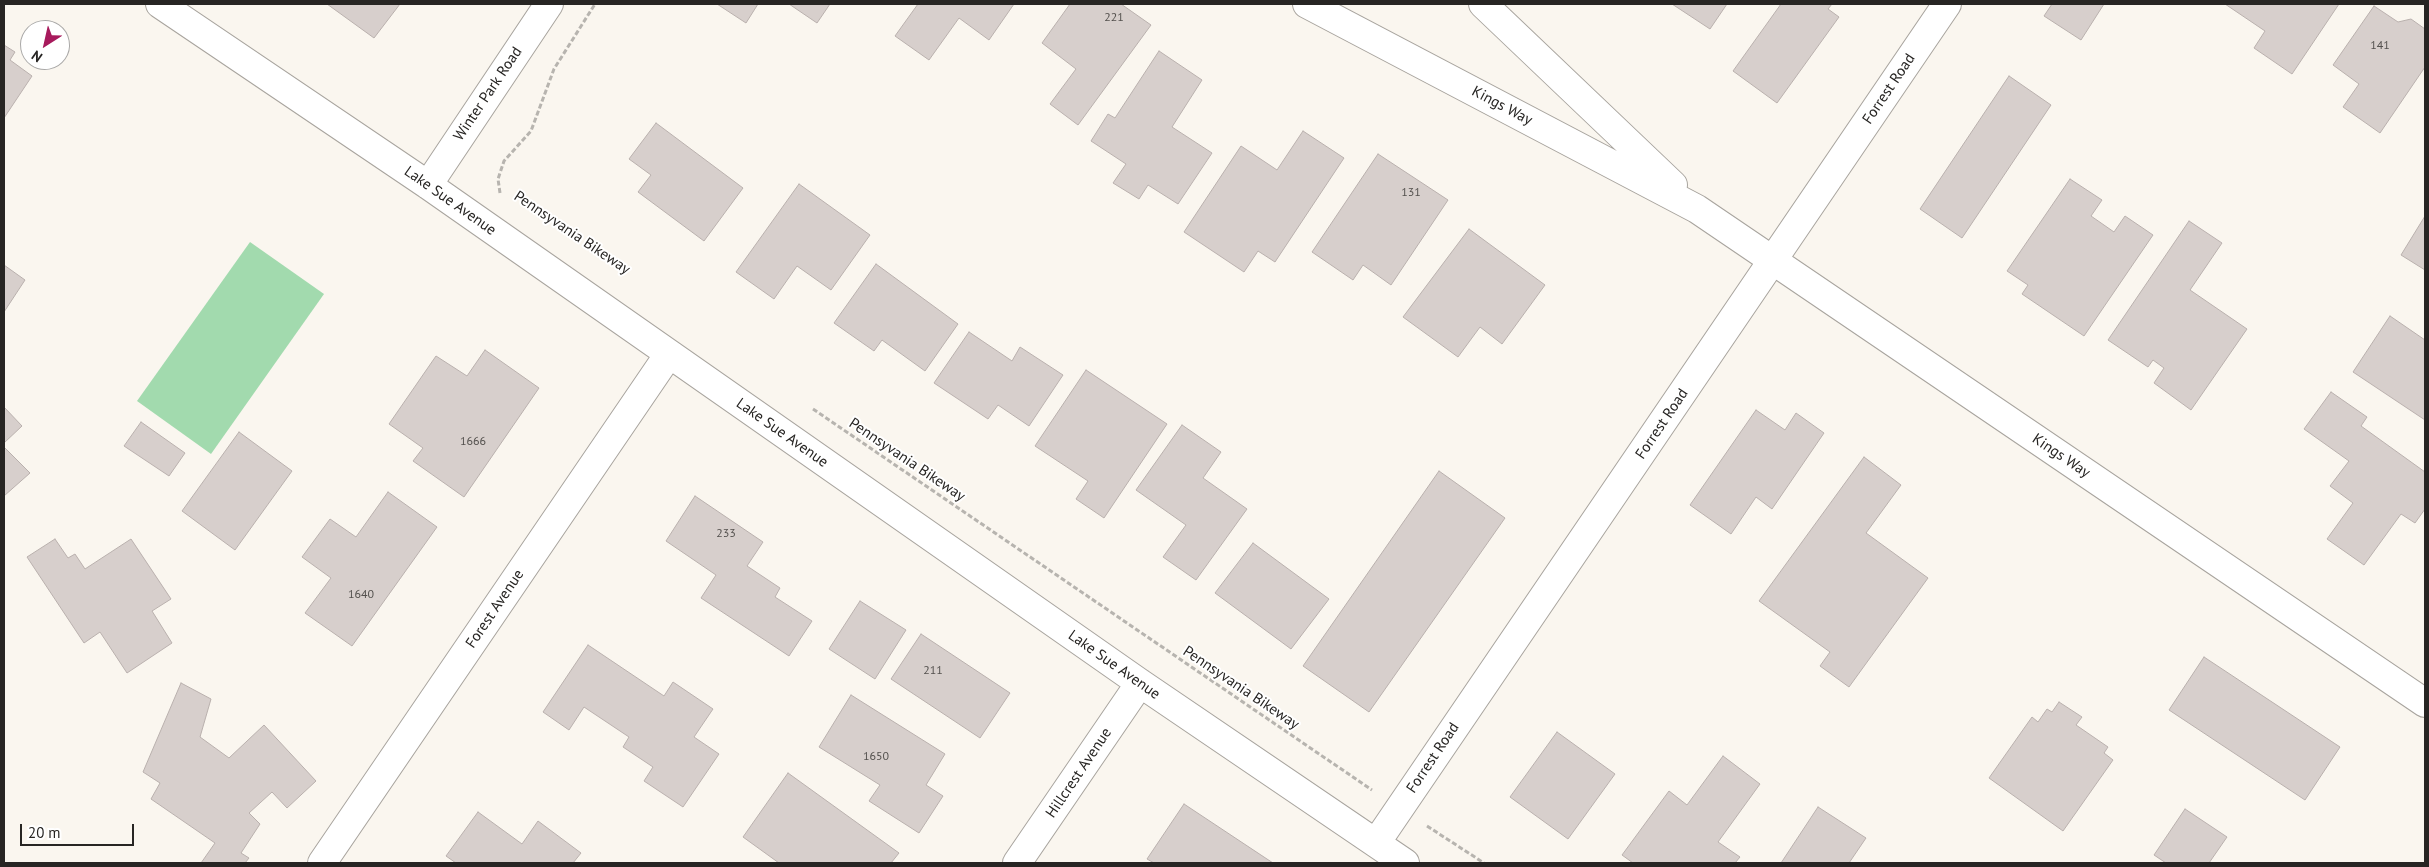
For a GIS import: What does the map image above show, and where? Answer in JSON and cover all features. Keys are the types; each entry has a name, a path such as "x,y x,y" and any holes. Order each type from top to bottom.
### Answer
{"street":[{"name":"Lake Sue Avenue","path":"160,4 428,185 1140,683 1405,863"},
{"name":"Winter Park Road","path":"428,185 549,4"},
{"name":"Kings Way","path":"1307,4 1698,209 1773,262 2425,703"},
{"name":"Kings Way","path":"1482,4 1698,209"},
{"name":"Forrest Road","path":"1376,843 1947,4"},
{"name":"Forest Avenue","path":"322,863 669,354"},
{"name":"Hillcrest Avenue","path":"1018,863 1140,683"}],"path":[{"name":"Pennsyvania Bikeway","path":"503,199 498,189 498,179 504,161 531,131 554,69 595,4"},
{"name":"Pennsyvania Bikeway","path":"808,406 1399,808 1484,863"}],"green space":[{"path":"250,242 324,294 211,454 137,401"}],"building":[{"path":"327,4 400,4 374,38"},
{"path":"717,4 758,4 746,23"},
{"path":"789,4 830,4 817,23"},
{"path":"918,4 1014,4 989,40 959,18 929,60 895,36"},
{"path":"1070,4 1121,4 1151,25 1078,125 1050,104 1076,69 1042,43"},
{"path":"1672,4 1727,4 1710,29"},
{"path":"1781,4 1832,4 1828,9 1839,17 1777,103 1733,71"},
{"path":"2052,4 2104,4 2081,40 2044,16"},
{"path":"2225,4 2339,4 2292,74 2254,48 2265,31"},
{"path":"2374,6 2398,22 2411,19 2425,29 2425,67 2380,133 2343,107 2359,84 2333,65"},
{"path":"4,45 15,52 10,60 20,67 20,70 24,70 32,76 4,118"},
{"path":"1159,51 1202,80 1172,127 1212,153 1178,204 1148,185 1139,199 1113,183 1126,164 1091,141 1108,114 1115,118"},
{"path":"2009,76 2051,105 1962,238 1920,209"},
{"path":"656,123 743,188 704,241 638,192 651,175 629,159"},
{"path":"1303,131 1344,158 1275,262 1258,251 1244,272 1184,232 1241,146 1277,170"},
{"path":"1378,154 1448,200 1391,285 1363,265 1353,280 1312,252"},
{"path":"2070,179 2102,200 2091,216 2114,232 2125,216 2153,235 2084,336 2022,294 2028,285 2007,271"},
{"path":"799,184 870,235 831,290 797,266 774,299 736,272"},
{"path":"2425,216 2425,270 2401,255"},
{"path":"2189,221 2222,243 2190,290 2247,329 2191,410 2154,383 2164,368 2153,360 2148,367 2108,340"},
{"path":"1469,229 1545,285 1502,344 1480,327 1458,357 1403,317"},
{"path":"876,264 958,324 925,371 882,340 874,351 834,323"},
{"path":"4,265 25,280 4,312"},
{"path":"2390,316 2425,340 2425,420 2353,372"},
{"path":"969,332 1012,361 1020,347 1063,375 1029,426 998,405 988,419 934,383"},
{"path":"485,350 539,388 464,497 413,461 423,448 389,424 436,356 467,376"},
{"path":"1086,370 1167,424 1104,518 1076,499 1088,481 1035,446"},
{"path":"2331,392 2367,417 2361,426 2425,472 2425,509 2415,523 2401,514 2364,565 2327,539 2353,503 2330,486 2349,461 2304,429"},
{"path":"4,407 22,426 4,443"},
{"path":"1756,410 1785,430 1796,413 1824,433 1772,509 1756,497 1731,534 1690,505"},
{"path":"141,422 185,453 169,476 124,446"},
{"path":"1182,425 1221,452 1203,478 1247,509 1196,580 1163,557 1186,525 1136,490"},
{"path":"239,432 292,471 235,550 182,511"},
{"path":"4,447 30,473 4,496"},
{"path":"1864,457 1901,485 1866,533 1928,578 1849,687 1820,666 1830,652 1759,601"},
{"path":"1439,471 1505,518 1369,712 1303,666"},
{"path":"388,492 437,527 352,646 305,613 331,578 302,557 330,519 356,537"},
{"path":"695,496 763,542 747,566 780,588 775,597 812,621 789,656 701,598 716,575 666,541"},
{"path":"55,539 68,558 75,554 85,569 131,539 171,599 152,611 172,643 127,673 100,632 84,643 27,557"},
{"path":"1253,543 1329,599 1291,649 1215,593"},
{"path":"860,601 906,630 875,679 829,649"},
{"path":"921,634 1010,693 980,738 891,679"},
{"path":"588,645 664,696 673,682 713,709 694,737 719,754 683,807 644,781 653,767 623,747 629,737 584,707 569,730 543,712"},
{"path":"2204,657 2340,747 2305,800 2169,710"},
{"path":"181,683 211,699 200,737 229,758 264,725 316,781 287,808 272,792 249,813 260,824 241,853 249,858 245,863 201,863 215,843 151,799 160,783 143,772"},
{"path":"851,695 945,754 926,785 943,796 919,833 869,801 880,785 819,747"},
{"path":"2059,702 2082,717 2076,725 2108,747 2104,753 2113,760 2063,831 1989,778 2032,717 2038,722 2047,709 2052,712"},
{"path":"1557,732 1615,774 1568,839 1510,797"},
{"path":"1723,756 1760,784 1718,842 1740,857 1735,863 1633,863 1622,855 1669,791 1687,805"},
{"path":"788,773 899,853 891,863 779,863 743,837"},
{"path":"1184,804 1273,863 1154,863 1147,859"},
{"path":"1818,807 1866,838 1849,863 1781,863"},
{"path":"2185,809 2227,837 2209,863 2166,863 2154,855"},
{"path":"478,812 522,844 538,821 581,853 573,863 456,863 446,856"}]}
